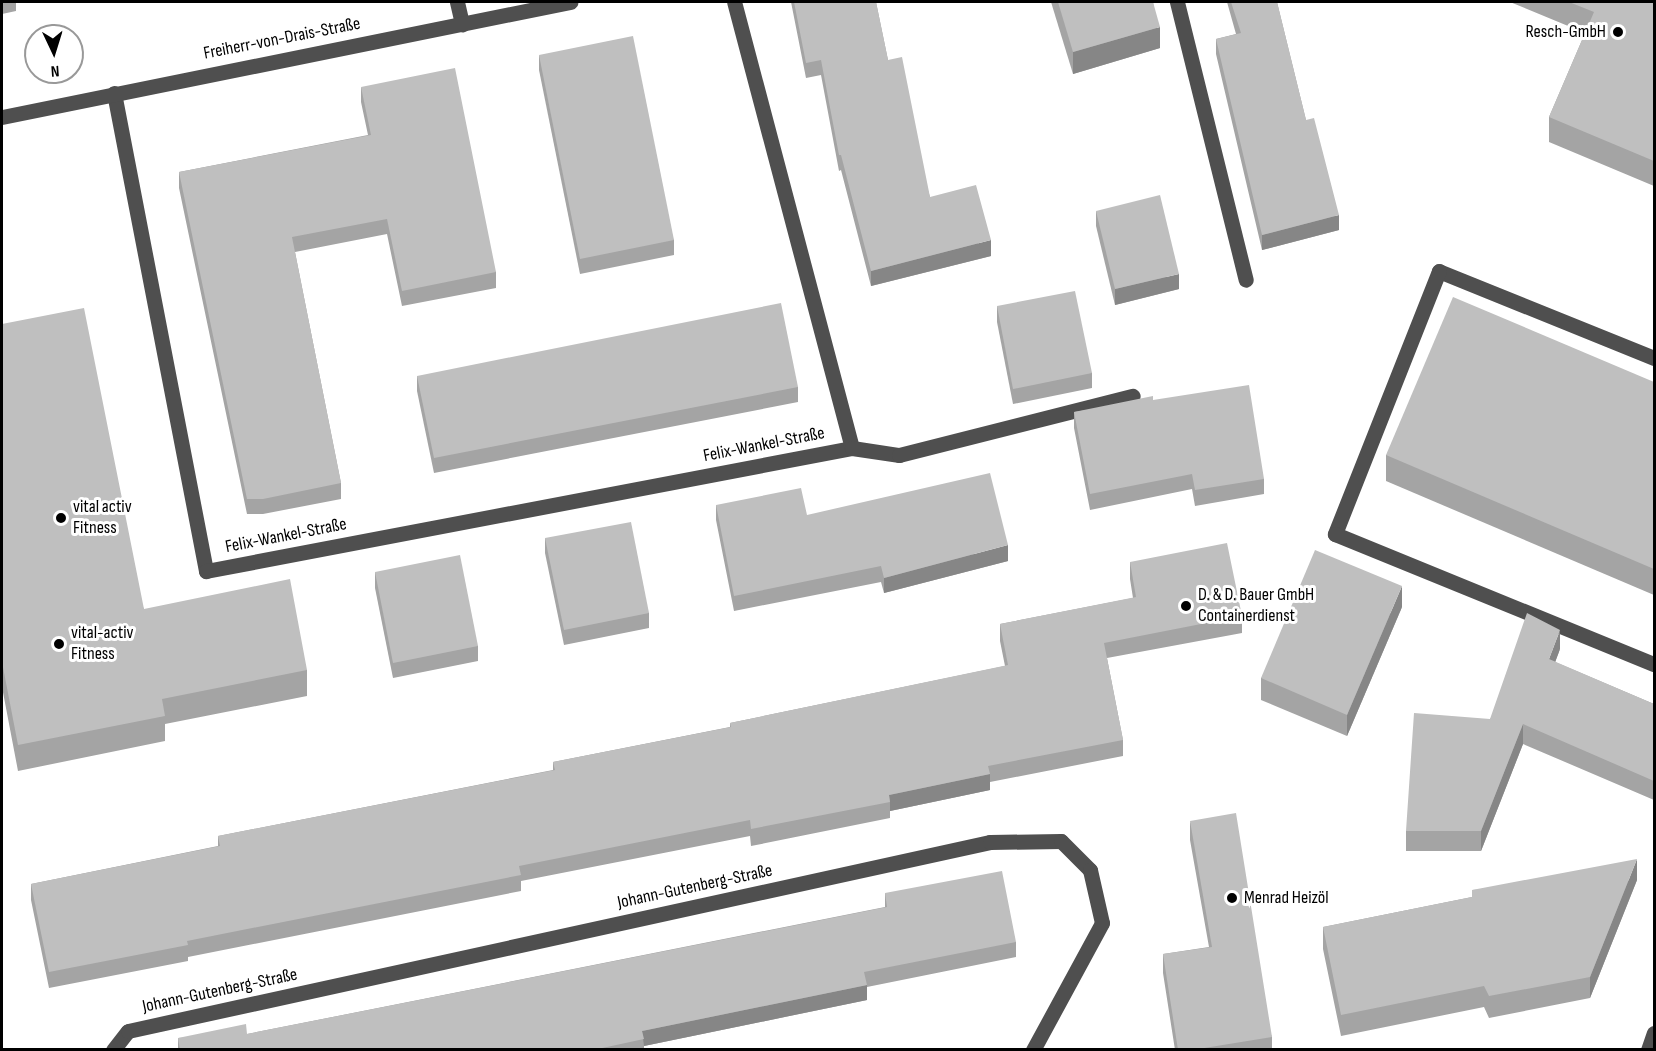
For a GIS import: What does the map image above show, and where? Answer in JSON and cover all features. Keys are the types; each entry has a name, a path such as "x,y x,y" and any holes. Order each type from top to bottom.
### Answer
{"street":[{"path":"457,2 462,24"},
{"name":"Freiherr-von-Drais-Straße","path":"2,117 570,2"},
{"name":"Felix-Wankel-Straße","path":"734,2 852,448"},
{"path":"1178,2 1246,280"},
{"name":"Felix-Wankel-Straße","path":"114,93 206,571 852,448 899,455 1133,396"},
{"path":"1654,358 1439,271 1335,534 1654,664"},
{"name":"Johann-Gutenberg-Straße","path":"112,1050 129,1031 990,842 1061,841 1090,870 1102,923 1033,1050"},
{"path":"1648,1050 1654,1033"}],"building":[{"path":"794,2 876,2 888,60 902,57 930,197 976,185 991,240 871,271 841,155 839,155 821,60 806,63"},
{"path":"1058,2 1153,2 1160,27 1073,52"},
{"path":"1231,2 1277,2 1306,120 1314,118 1339,215 1262,235 1216,39 1241,33"},
{"path":"1569,2 1654,2 1654,161 1549,117 1594,12"},
{"path":"633,36 674,240 580,259 539,55"},
{"path":"455,68 496,272 402,291 387,219 292,237 341,483 263,499 247,499 179,172 371,135 361,87"},
{"path":"1160,195 1179,274 1115,289 1096,211"},
{"path":"1075,291 1092,373 1013,389 997,306"},
{"path":"1453,297 1654,382 1654,569 1386,455"},
{"path":"781,303 798,387 434,458 417,376"},
{"name":"vital activ Fitness","path":"84,308 144,609 290,579 307,670 162,699 165,716 18,745 2,662 2,324"},
{"path":"1249,385 1264,479 1195,490 1192,474 1090,494 1074,412 1153,396 1153,400"},
{"path":"990,473 1008,545 884,578 881,566 734,596 716,505 801,488 807,515"},
{"path":"631,522 649,613 564,630 545,538"},
{"path":"1227,543 1242,616 1104,643 1123,740 988,766 990,774 889,795 890,802 751,829 750,820 519,866 521,875 187,941 188,945 49,972 31,884 220,846 218,836 555,770 553,762 731,727 730,723 1008,665 1000,624 1136,597 1130,562"},
{"path":"1315,550 1402,586 1347,715 1261,678"},
{"path":"460,555 478,646 393,663 375,572"},
{"path":"1527,613 1560,630 1549,659 1654,704 1654,781 1523,724 1481,831 1406,831 1414,713 1490,719"},
{"path":"1236,813 1272,1037 1192,1050 1178,1050 1163,954 1212,947 1190,821"},
{"path":"1637,859 1590,977 1489,996 1484,986 1341,1015 1323,927 1472,897 1472,890"},
{"path":"1002,871 1016,942 864,972 867,985 642,1031 644,1039 593,1050 180,1050 178,1038 246,1024 247,1034 887,907 885,893"}],"place":[{"name":"Resch-GmbH","path":"1618,32"},
{"name":"vital activ Fitness","path":"61,518"},
{"name":"D. & D. Bauer GmbH Containerdienst","path":"1186,606"},
{"name":"vital-activ Fitness","path":"59,644"},
{"name":"Menrad Heizöl","path":"1232,898"}]}
